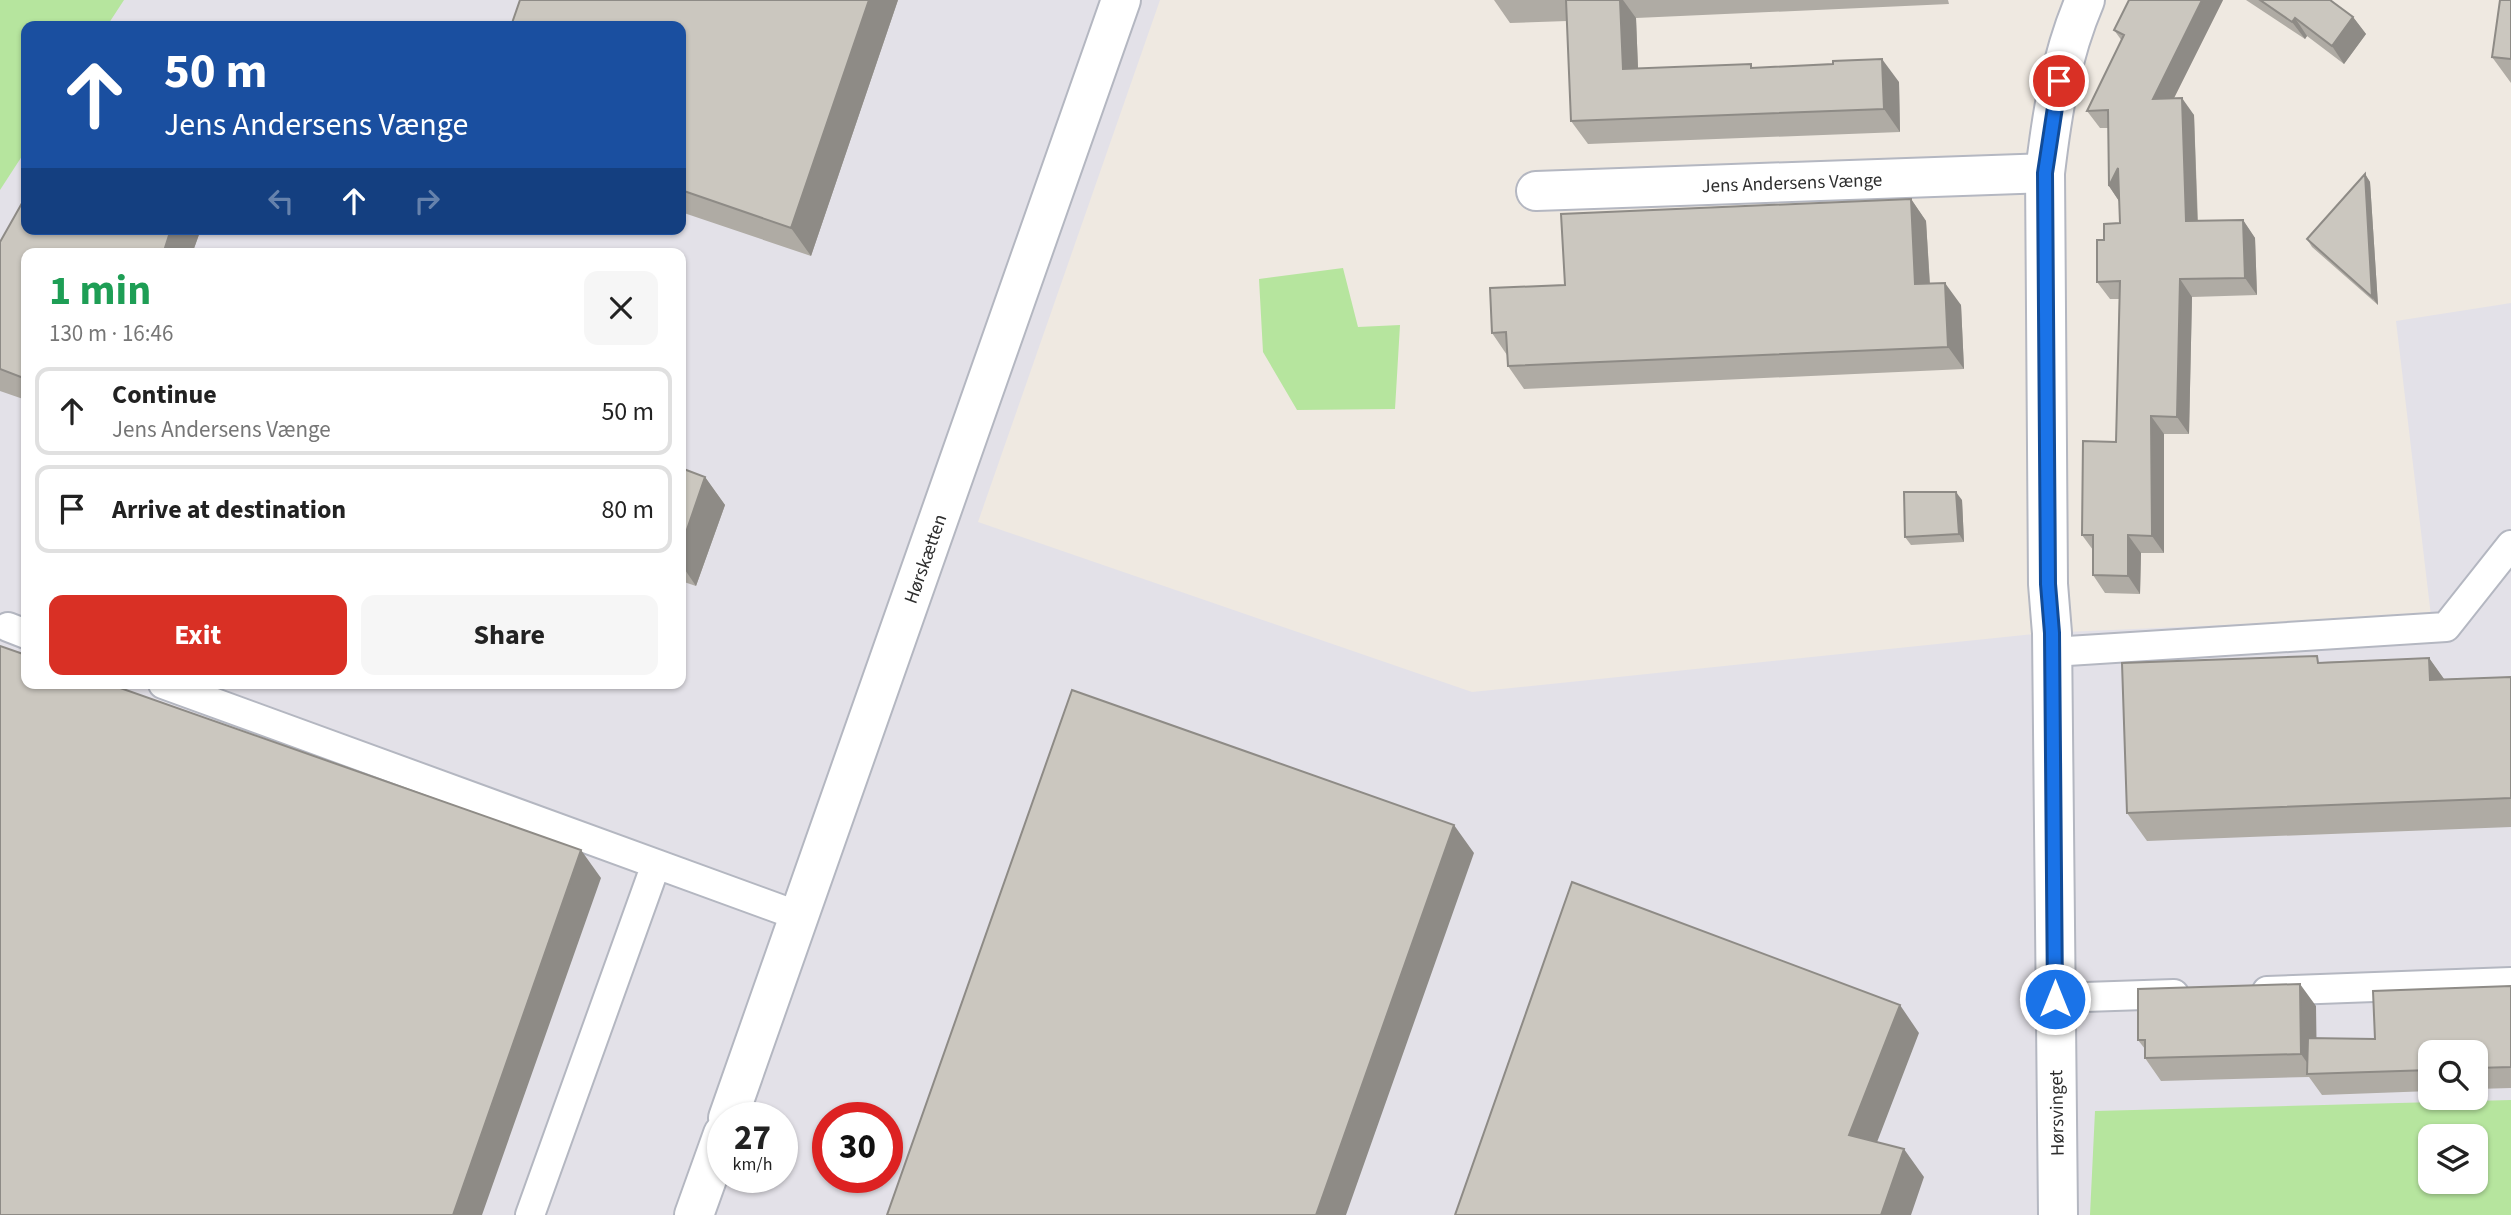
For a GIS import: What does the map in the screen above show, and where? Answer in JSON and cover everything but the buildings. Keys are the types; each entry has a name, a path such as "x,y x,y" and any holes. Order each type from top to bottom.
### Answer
{"street":[{"name":"Hørskætten","path":"734,1102 1121,0"},
{"path":"2052,642 2048,584 2045,173 2063,62 2085,0"},
{"name":"Jens Andersens Vænge","path":"1536,191 2045,173"},
{"name":"Hørsvinget","path":"2052,642 2058,1215"},
{"path":"694,1215 707,1179"}],"lane":[{"path":"2052,642 2446,627 2511,545"},
{"path":"177,689 799,916"},
{"path":"530,1215 656,864"},
{"path":"2055,999 2511,982"}],"shaded area":[{"path":"121,0 1160,0 978,522 1472,692 2043,633 2431,616 2396,321 2511,303 2511,1215 0,1215 0,188 21,154 21,235 686,235 686,21 106,21"}],"green space":[{"path":"0,0 124,0 110,21 21,21 21,158 0,190"},
{"path":"1343,268 1358,327 1400,325 1395,409 1297,410 1263,352 1259,279"},
{"path":"2511,1100 2511,1215 2090,1215 2095,1111 2418,1102 2418,1110 2488,1110 2488,1101"}],"route":[{"path":"2055,999 2045,173 2059,81"}]}
